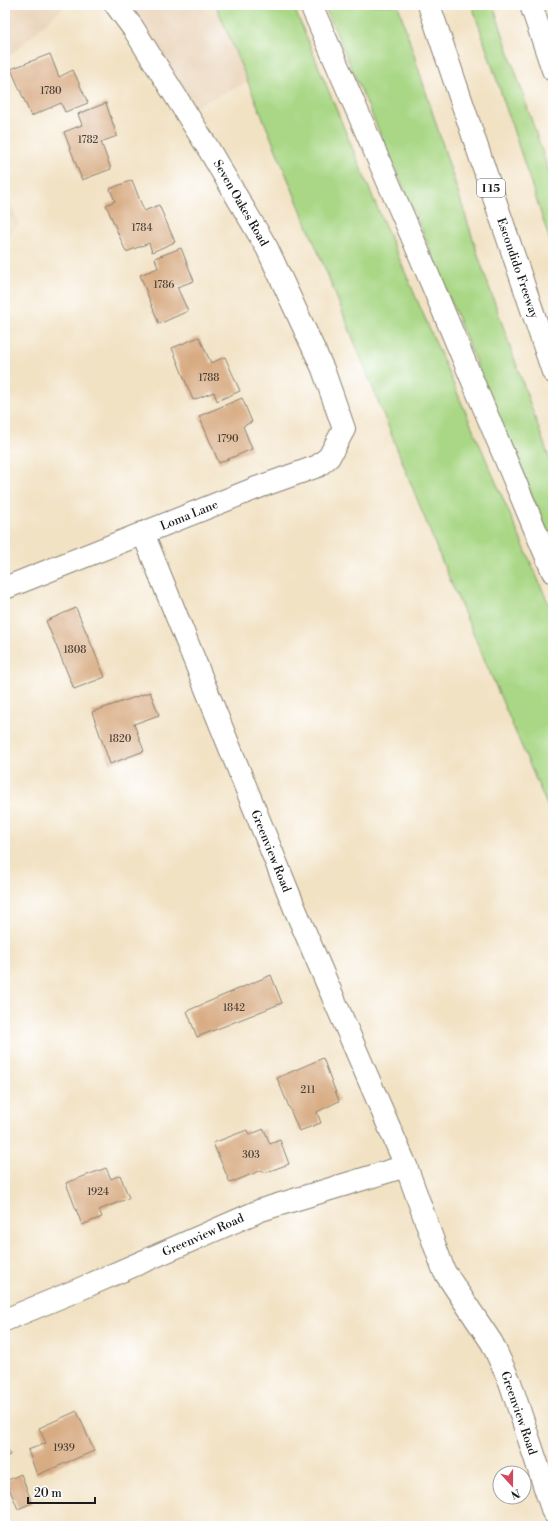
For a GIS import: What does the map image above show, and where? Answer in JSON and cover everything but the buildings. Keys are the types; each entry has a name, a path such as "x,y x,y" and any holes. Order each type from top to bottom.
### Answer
{"main road":[{"name":"Seven Oakes Road","path":"116,5 133,28 208,148 267,248 323,369 339,416"},
{"path":"311,5 413,240 553,572"},
{"name":"Escondido Freeway","path":"429,5 553,372"},
{"path":"531,5 553,70"},
{"name":"Loma Lane","path":"5,588 259,487 318,466 329,457 344,429 339,416"},
{"name":"Greenview Road","path":"143,533 295,909 406,1166 444,1271 492,1343 510,1382 553,1512"},
{"name":"Greenview Road","path":"5,1320 261,1210 406,1166"}],"shaded area":[{"path":"5,5 66,5 5,60"},
{"path":"116,5 216,5 248,82 185,111"},
{"path":"5,191 19,224 5,238"}],"green space":[{"path":"216,5 293,5 376,205 553,614 553,819 441,559 331,283"},
{"path":"324,5 398,5 480,261 553,469 553,544 490,397 417,218"},
{"path":"472,5 493,5 553,184 553,250"}]}
